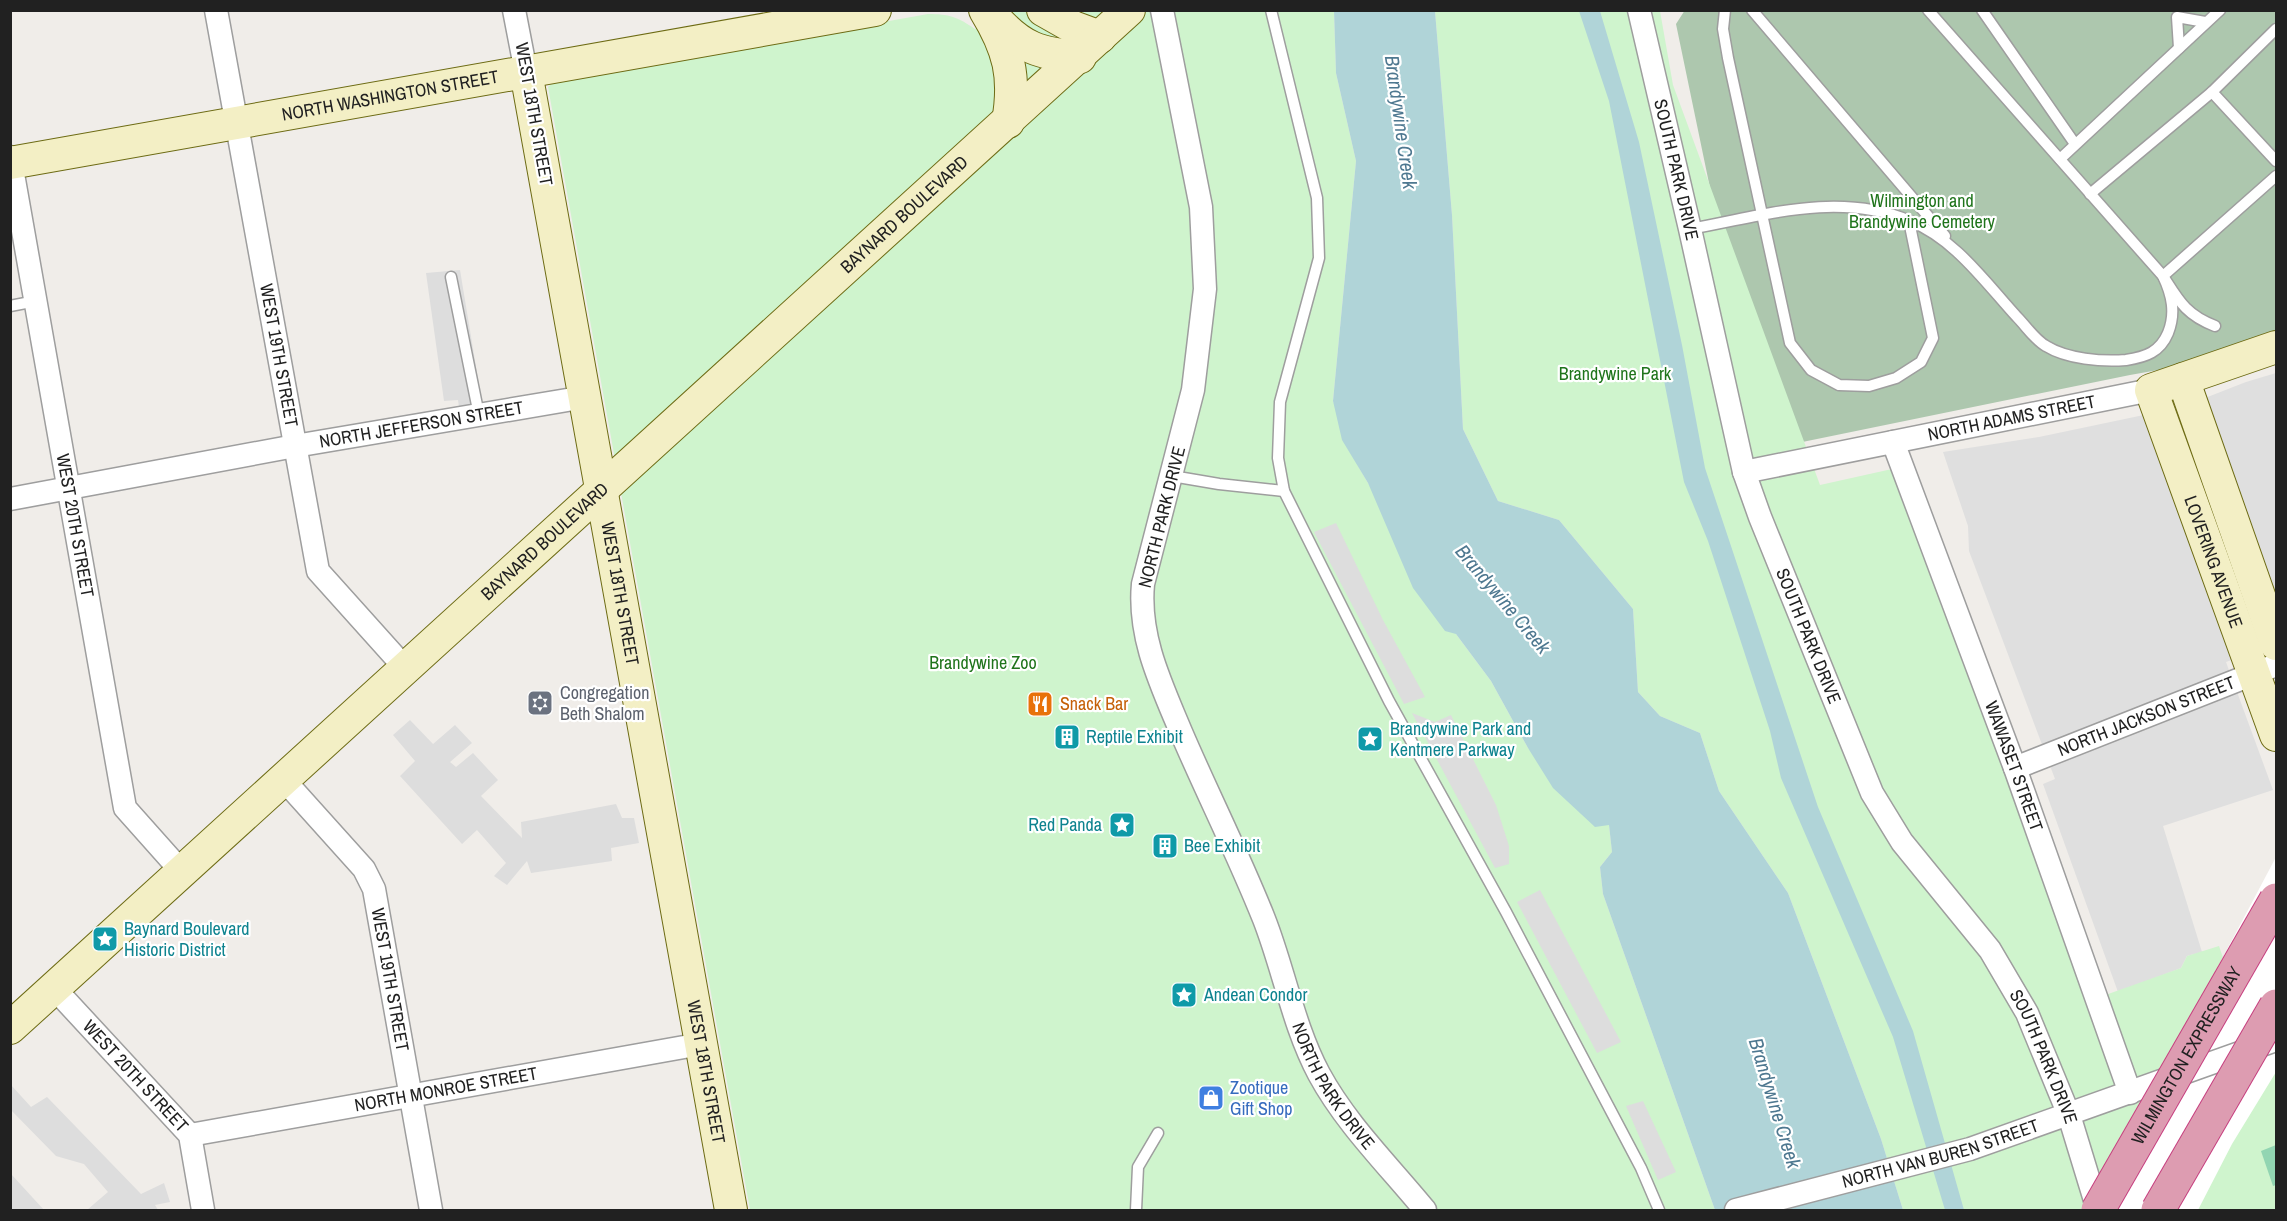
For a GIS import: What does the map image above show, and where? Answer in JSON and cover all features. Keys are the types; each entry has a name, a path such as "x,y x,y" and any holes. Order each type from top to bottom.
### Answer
{"highway":[{"name":"WILMINGTON EXPRESSWAY","path":"2098,1210 2277,900"},
{"path":"2158,1210 2277,1006"}],"street":[{"name":"WEST 19TH STREET","path":"216,10 318,571 406,669"},
{"name":"WEST 18TH STREET","path":"514,10 731,1210"},
{"path":"986,10 1018,42 1050,53 1090,47 1128,12"},
{"path":"986,10 1003,41 1008,56 1012,90 1008,122"},
{"name":"NORTH PARK DRIVE","path":"1162,10 1201,207 1205,289 1193,390 1149,556 1141,603 1144,624 1155,670 1264,919 1307,1050 1333,1097 1408,1201 1425,1210"},
{"name":"NORTH WASHINGTON STREET","path":"11,161 526,72 789,18 860,12"},
{"name":"SOUTH PARK DRIVE","path":"1642,13 1744,472 1784,580 1872,793 1902,842 1990,950 2027,1013 2069,1114 2098,1210"},
{"path":"1054,14 1090,47"},
{"name":"BAYNARD BOULEVARD","path":"10,1028 1090,47"},
{"name":"WEST 20TH STREET","path":"11,161 125,808 182,872"},
{"name":"NORTH ADAMS STREET","path":"1744,472 2151,390 2277,347"},
{"name":"LOVERING AVENUE","path":"2183,379 2277,644"},
{"name":"LOVERING AVENUE","path":"2151,390 2265,669 2277,735"},
{"name":"NORTH JEFFERSON STREET","path":"10,499 295,446 585,397"},
{"name":"WAWASET STREET","path":"1893,442 2015,768 2130,1092"},
{"name":"NORTH JACKSON STREET","path":"2015,768 2265,669"},
{"name":"WEST 19TH STREET","path":"284,780 364,869 371,880 431,1210"},
{"name":"WEST 20TH STREET","path":"54,988 190,1135 203,1210"},
{"name":"NORTH VAN BUREN STREET","path":"1736,1210 1970,1149 2277,1040"},
{"name":"NORTH MONROE STREET","path":"190,1135 701,1044"}],"lane":[{"path":"1271,10 1317,198 1318,258 1280,402 1278,458 1284,491 1389,701 1512,922 1641,1168 1659,1210"},
{"path":"1725,10 1723,29 1728,58 1764,216 1773,274 1790,343 1811,370 1839,385 1869,386 1896,378 1921,362 1933,338 1909,221"},
{"path":"1752,10 1963,258 2046,346 2077,358 2112,361 2143,358 2162,346 2173,317 2169,288 2163,276"},
{"path":"1928,10 2163,276 2185,309 2199,320 2215,326"},
{"path":"1982,10 2075,144"},
{"path":"2060,159 2220,10"},
{"path":"2179,48 2173,14 2205,22"},
{"path":"2090,194 2212,92 2277,29"},
{"path":"2212,92 2277,161"},
{"path":"2163,276 2277,176"},
{"path":"1690,229 1823,206 1852,207 1909,221 1942,238 1963,258"},
{"path":"451,277 479,414"},
{"path":"10,306 36,301"},
{"path":"1172,476 1284,491"},
{"path":"1136,1210 1138,1167 1158,1133"}],"shaded area":[{"path":"460,270 482,403 459,407 458,400 444,401 426,273"},
{"path":"2276,373 2276,623 2243,656 2226,662 2273,790 2163,826 2202,952 2187,956 2181,968 2118,992 2043,784 2055,779 1969,551 1968,526 1943,452 2039,437 2139,416 2205,398"},
{"path":"1336,523 1383,620 1425,697 1404,704 1314,532"},
{"path":"1412,713 1435,722 1451,715 1496,805 1509,846 1509,864 1495,868"},
{"path":"410,720 433,744 455,725 472,743 450,762 456,767 473,753 498,780 481,796 522,838 521,822 616,804 622,818 634,818 639,843 611,848 612,861 531,873 527,861 507,885 494,876 506,863 477,830 462,844 400,776 415,761 393,735"},
{"path":"1540,890 1621,1042 1597,1053 1517,902"},
{"path":"11,1085 31,1107 47,1097 141,1194 164,1183 170,1202 155,1205 158,1210 87,1210 108,1192 84,1164 56,1156 11,1110"},
{"path":"1643,1101 1676,1172 1658,1180 1626,1106"},
{"path":"11,1174 44,1210 11,1210"}],"green space":[{"name":"Wilmington and Brandywine Cemetery","path":"1685,10 2276,11 2276,339 2237,356 2130,375 1768,449 1721,241 1676,24"},
{"name":"Brandywine Zoo","path":"998,11 1334,11 1336,73 1356,161 1333,401 1358,466 1456,634 1491,681 1528,748 1609,825 1612,852 1600,867 1603,894 1715,1210 750,1210 548,87 554,81 928,14 953,17 975,29"},
{"name":"Brandywine Park","path":"1435,11 1660,11 1673,85 1820,485 1901,467 2097,998 2181,968 2187,956 2219,946 2254,1048 2276,1040 2276,1210 1903,1210 1881,1139 1788,893 1719,791 1700,733 1660,716 1638,692 1633,609 1559,520 1498,501 1463,429 1452,215"},
{"path":"2276,1145 2276,1185 2273,1186 2261,1151"}],"water":[{"name":"Brandywine Creek","path":"1334,11 1435,11 1452,215 1463,429 1498,501 1559,520 1633,609 1638,692 1660,716 1700,733 1719,791 1788,893 1881,1139 1903,1210 1715,1210 1603,894 1600,867 1612,852 1609,825 1595,827 1553,788 1491,681 1456,634 1445,631 1413,588 1368,483 1342,440 1333,401 1356,161 1336,73"},
{"path":"1579,11 1600,11 1639,142 1682,345 1705,468 1818,807 1913,1031 1964,1210 1945,1210 1893,1037 1781,778 1770,731 1708,541 1684,482 1609,101"}],"pier":[{"path":"2276,857 2276,1072 2232,1144 2198,1210 2089,1210"}],"place":[{"name":"Congregation Beth Shalom","path":"540,703"},
{"name":"Snack Bar","path":"1040,704"},
{"name":"Reptile Exhibit","path":"1067,737"},
{"name":"Brandywine Park and Kentmere Parkway","path":"1370,739"},
{"name":"Red Panda","path":"1122,825"},
{"name":"Bee Exhibit","path":"1165,846"},
{"name":"Baynard Boulevard Historic District","path":"105,939"},
{"name":"Andean Condor","path":"1184,995"},
{"name":"Zootique Gift Shop","path":"1211,1098"}]}
